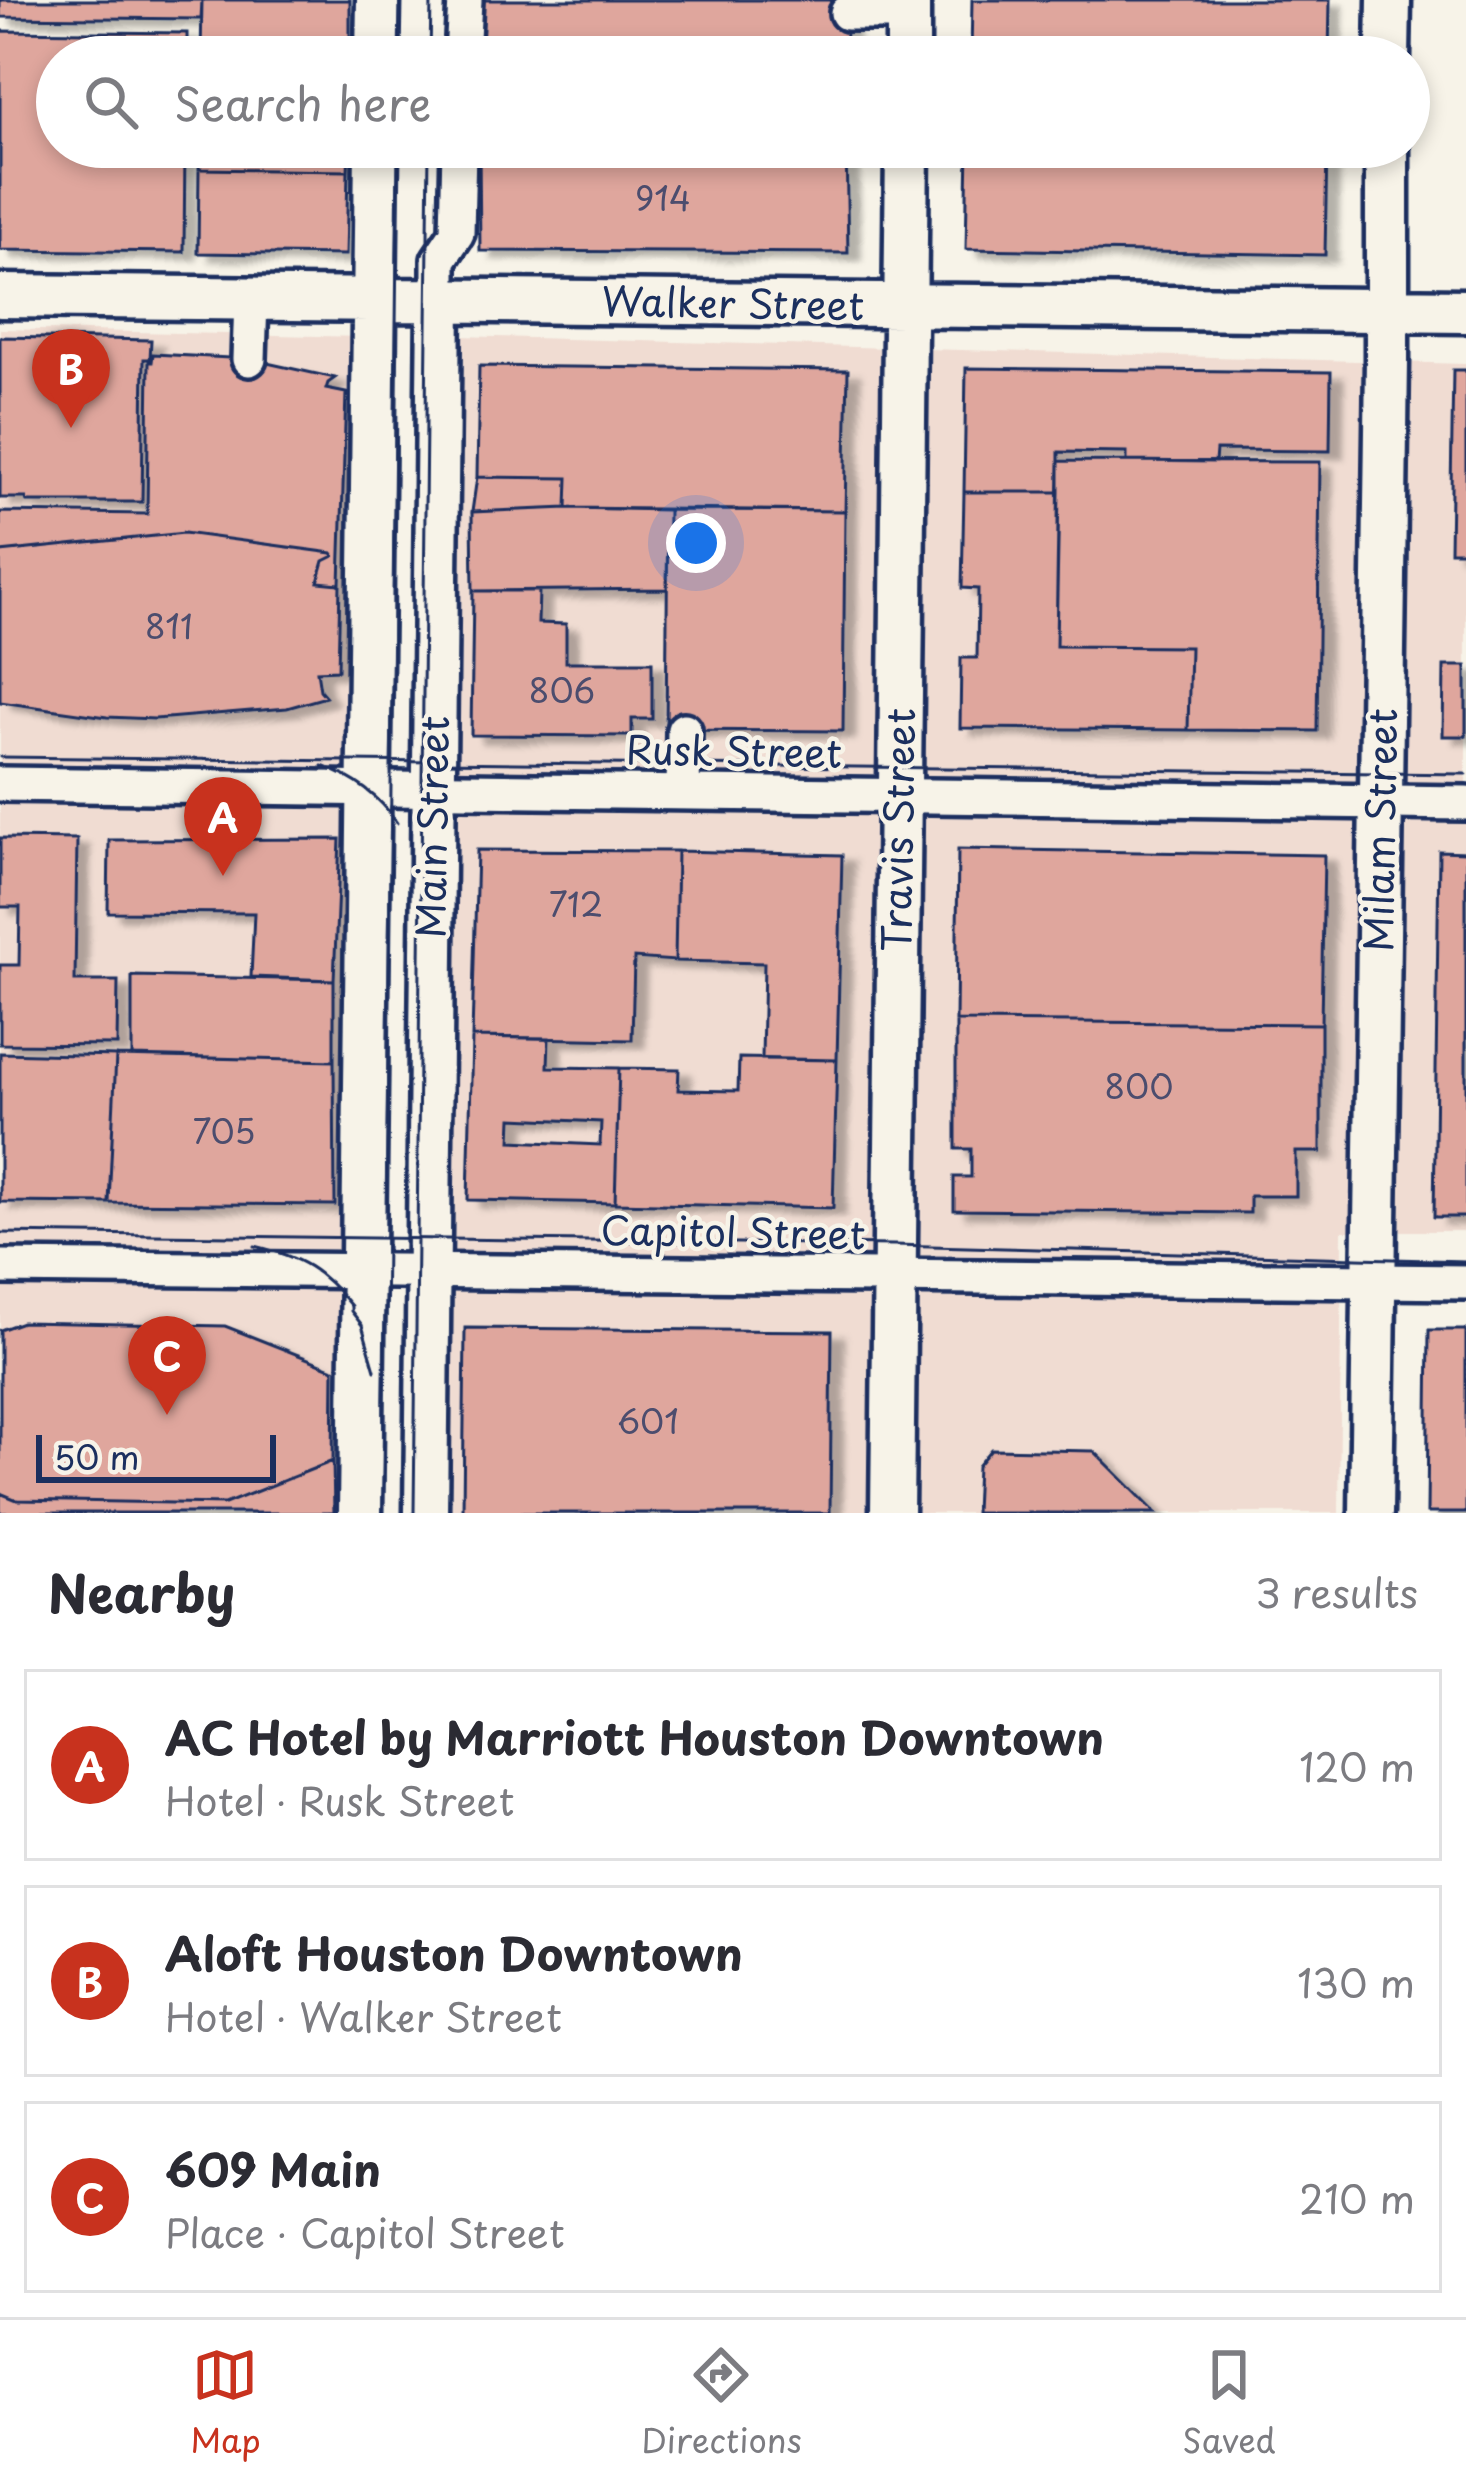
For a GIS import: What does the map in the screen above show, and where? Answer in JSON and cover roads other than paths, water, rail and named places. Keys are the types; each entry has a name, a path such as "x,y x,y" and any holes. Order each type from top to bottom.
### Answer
{"main road":[{"path":"377,36 378,0"},
{"path":"1388,36 1389,0"},
{"name":"Main Street","path":"360,1513 376,168"},
{"name":"Travis Street","path":"892,1513 907,168"},
{"name":"Milam Street","path":"1371,1513 1387,168"},
{"name":"Walker Street","path":"0,296 1466,311"},
{"name":"Main Street","path":"426,1513 439,301"}],"street":[{"path":"463,36 465,0"},
{"path":"847,13 908,7"},
{"name":"Main Street","path":"439,301 439,260 457,233 459,168"},
{"path":"249,359 250,299"},
{"path":"683,793 684,730"},
{"name":"Rusk Street","path":"0,784 1466,803"},
{"name":"Capitol Street","path":"0,1267 1466,1282"}],"tram line":[{"path":"399,36 400,0"},
{"path":"430,36 431,0"},
{"path":"383,1513 398,168"},
{"path":"414,1513 429,168"},
{"path":"0,757 1466,774"},
{"path":"322,766 364,788 397,823"},
{"path":"0,1233 894,1245 1466,1261"},
{"path":"255,1246 298,1260 330,1283 362,1325 375,1370"}],"place":[{"name":"Aloft Houston Downtown","path":"71,428"},
{"name":"AC Hotel by Marriott Houston Downtown","path":"223,876"},
{"name":"609 Main","path":"167,1415"}]}
